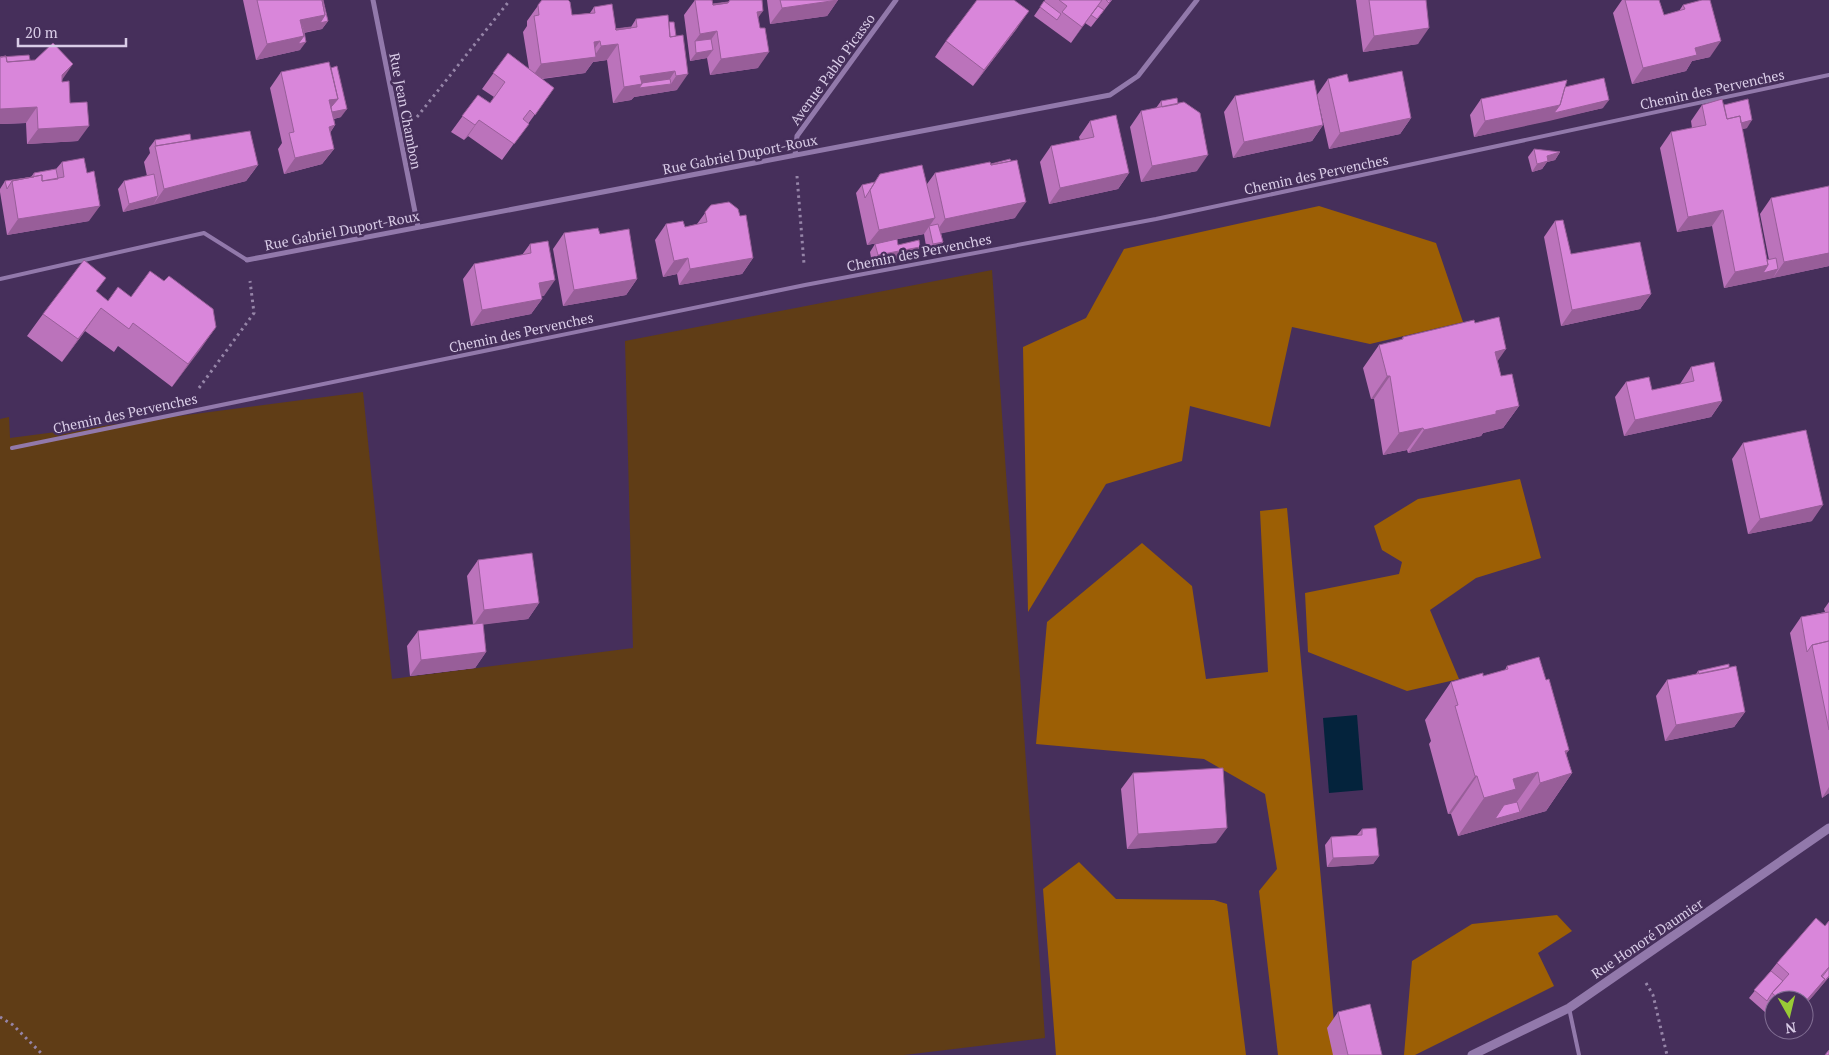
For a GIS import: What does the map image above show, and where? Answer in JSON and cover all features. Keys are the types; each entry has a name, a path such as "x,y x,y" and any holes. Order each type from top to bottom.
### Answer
{"street":[{"name":"Rue Jean Chambon","path":"373,0 418,227"},
{"name":"Avenue Pablo Picasso","path":"795,155 797,136 896,0"},
{"name":"Rue Gabriel Duport-Roux","path":"246,260 1110,95 1138,76 1197,0"},
{"name":"Rue Honoré Daumier","path":"1472,1055 1569,1008 1829,828"}],"lane":[{"name":"Chemin des Pervenches","path":"12,448 805,285 1166,217 1829,75"},
{"path":"0,279 204,233 246,260"},
{"path":"1569,1008 1579,1055"}],"path":[{"path":"400,138 510,0"},
{"path":"795,155 805,285"},
{"path":"178,414 254,313 246,260"},
{"path":"1635,963 1653,995 1667,1055"},
{"path":"0,1017 13,1025 43,1055"}],"shaded area":[{"path":"1319,206 1436,243 1463,322 1370,344 1292,327 1270,427 1190,406 1182,461 1106,484 1028,612 1023,347 1086,318 1124,249"},
{"path":"992,270 1045,1038 904,1055 0,1055 0,419 9,417 10,438 363,392 392,679 633,648 625,341"},
{"path":"1520,479 1541,558 1476,578 1430,610 1459,679 1407,691 1308,652 1305,593 1399,574 1402,562 1382,550 1374,526 1418,499"},
{"path":"1287,508 1337,1055 1278,1055 1259,891 1277,869 1265,794 1204,759 1036,744 1047,622 1142,543 1192,586 1206,679 1268,672 1260,511"},
{"path":"1079,862 1116,899 1214,900 1227,904 1246,1055 1056,1055 1043,889"},
{"path":"1557,915 1572,931 1538,953 1554,986 1415,1055 1404,1055 1412,961 1472,924"}],"water":[{"path":"1357,715 1363,790 1329,793 1323,718"}],"building":[{"path":"257,0 322,0 325,15 300,20 304,36 267,44"},
{"path":"322,0 328,21 320,23 325,15"},
{"path":"542,0 568,0 572,15 595,13 594,7 612,4 616,30 637,27 636,19 668,15 670,37 683,35 688,74 676,76 675,71 640,76 642,84 624,87 618,44 601,46 600,41 594,42 596,57 541,64 534,16 539,15 538,5"},
{"path":"695,0 712,0 713,5 728,3 730,0 762,0 763,11 757,12 760,28 765,28 769,52 721,59 717,31 700,34"},
{"path":"780,0 838,0 782,8"},
{"path":"977,0 1014,0 1029,11 984,70 946,41"},
{"path":"1059,0 1102,0 1082,27 1062,12 1067,6"},
{"path":"1369,0 1426,0 1429,28 1374,36"},
{"path":"1625,0 1659,0 1664,15 1685,9 1683,5 1710,0 1721,41 1695,48 1697,55 1643,68"},
{"path":"1044,1 1061,14 1057,20 1040,7"},
{"path":"1098,6 1104,10 1097,19 1091,15"},
{"path":"669,22 674,22 676,36 670,37"},
{"path":"303,26 306,42 298,44 304,36"},
{"path":"631,27 616,30 615,29"},
{"path":"711,39 713,50 696,53 695,41"},
{"path":"53,43 73,64 62,75 62,82 69,81 70,103 87,102 89,126 38,129 37,107 0,109 0,57 6,56 7,62 35,60"},
{"path":"508,53 554,88 535,115 530,110 523,119 529,124 514,144 479,120 475,125 462,116 478,95 490,103 505,82 493,73"},
{"path":"29,55 30,60 7,62 6,57"},
{"path":"329,62 338,99 329,100 335,125 329,127 334,149 295,158 289,133 294,132 281,72"},
{"path":"337,66 347,109 332,112 331,107 338,99 331,68"},
{"path":"1402,71 1411,118 1340,133 1328,79 1347,74 1349,82"},
{"path":"1604,78 1609,100 1554,113 1560,105 1565,87"},
{"path":"670,79 671,84 639,88 642,83"},
{"path":"1314,80 1323,125 1244,142 1235,96"},
{"path":"1567,80 1560,105 1485,121 1481,99"},
{"path":"1177,98 1178,104 1162,107 1161,101"},
{"path":"1722,99 1727,119 1740,116 1768,265 1735,272 1723,210 1688,217 1671,132 1706,125 1702,105"},
{"path":"1748,99 1752,120 1741,123 1740,116 1727,119 1724,105"},
{"path":"1184,102 1200,113 1208,155 1152,166 1141,111"},
{"path":"1116,115 1129,173 1060,188 1051,146 1094,137 1090,121"},
{"path":"250,131 258,165 164,189 155,146"},
{"path":"190,134 191,140 156,146 155,140"},
{"path":"1534,149 1560,152 1547,156 1548,161 1537,164"},
{"path":"84,158 87,173 94,171 100,206 18,219 12,181 42,175 42,181 64,177 62,162"},
{"path":"1010,159 1011,161 991,165 991,164"},
{"path":"1017,160 1026,202 945,219 935,173 990,162 991,165"},
{"path":"922,165 935,218 879,230 870,190 880,174"},
{"path":"56,169 58,179 42,181 42,175 34,177 34,173"},
{"path":"154,174 158,196 129,204 124,181"},
{"path":"28,178 12,181 7,189 5,181"},
{"path":"875,182 865,198 862,185"},
{"path":"1829,186 1829,253 1784,262 1771,198"},
{"path":"729,202 738,209 740,216 746,215 753,258 690,269 688,258 674,261 666,224 683,221 685,227 707,222 705,212 711,205"},
{"path":"1563,220 1571,254 1640,242 1651,294 1572,310 1555,221"},
{"path":"938,224 943,242 933,244 929,226"},
{"path":"598,228 600,234 629,229 637,279 574,290 564,233"},
{"path":"897,239 898,245 919,240 920,247 878,255 875,244"},
{"path":"548,241 555,280 539,283 542,299 482,310 474,264 531,253 530,244"},
{"path":"1776,258 1778,269 1763,273 1768,265 1767,260"},
{"path":"84,260 106,278 96,291 108,301 118,287 131,297 150,271 164,281 169,276 213,309 216,327 188,364 133,323 129,329 101,308 78,339 43,314"},
{"path":"1499,317 1506,349 1495,352 1501,376 1512,374 1519,406 1496,411 1496,414 1424,430 1423,428 1399,433 1390,376 1387,376 1379,345 1403,339 1403,337 1474,320 1475,323"},
{"path":"1714,362 1722,401 1635,420 1626,382 1649,377 1652,390 1694,381 1691,367"},
{"path":"1806,430 1823,505 1760,519 1743,443"},
{"path":"532,553 539,603 484,610 478,560"},
{"path":"1829,612 1829,641 1812,645 1807,652 1801,617"},
{"path":"483,623 486,652 421,660 418,631"},
{"path":"1829,641 1829,730 1812,645"},
{"path":"1539,657 1546,680 1549,679 1569,750 1565,751 1572,773 1540,783 1538,772 1513,779 1516,789 1484,798 1477,776 1475,776 1455,706 1458,705 1451,682 1483,673 1483,676 1508,669 1507,666"},
{"path":"1729,664 1729,668 1699,674 1698,671"},
{"path":"1736,666 1745,712 1676,725 1667,680"},
{"path":"1223,768 1227,828 1138,834 1133,773"},
{"path":"1517,802 1520,812 1495,819 1504,805"},
{"path":"1376,828 1379,856 1333,858 1331,837 1362,835 1362,829"},
{"path":"1816,918 1825,926 1829,921 1829,967 1821,976 1825,979 1814,992 1814,990 1775,990 1789,974 1777,963"},
{"path":"1829,968 1829,976 1819,987 1825,979 1822,977"},
{"path":"1771,971 1783,981 1775,990 1764,990 1764,998 1754,990"},
{"path":"1370,1004 1382,1055 1348,1055 1338,1012"}]}
